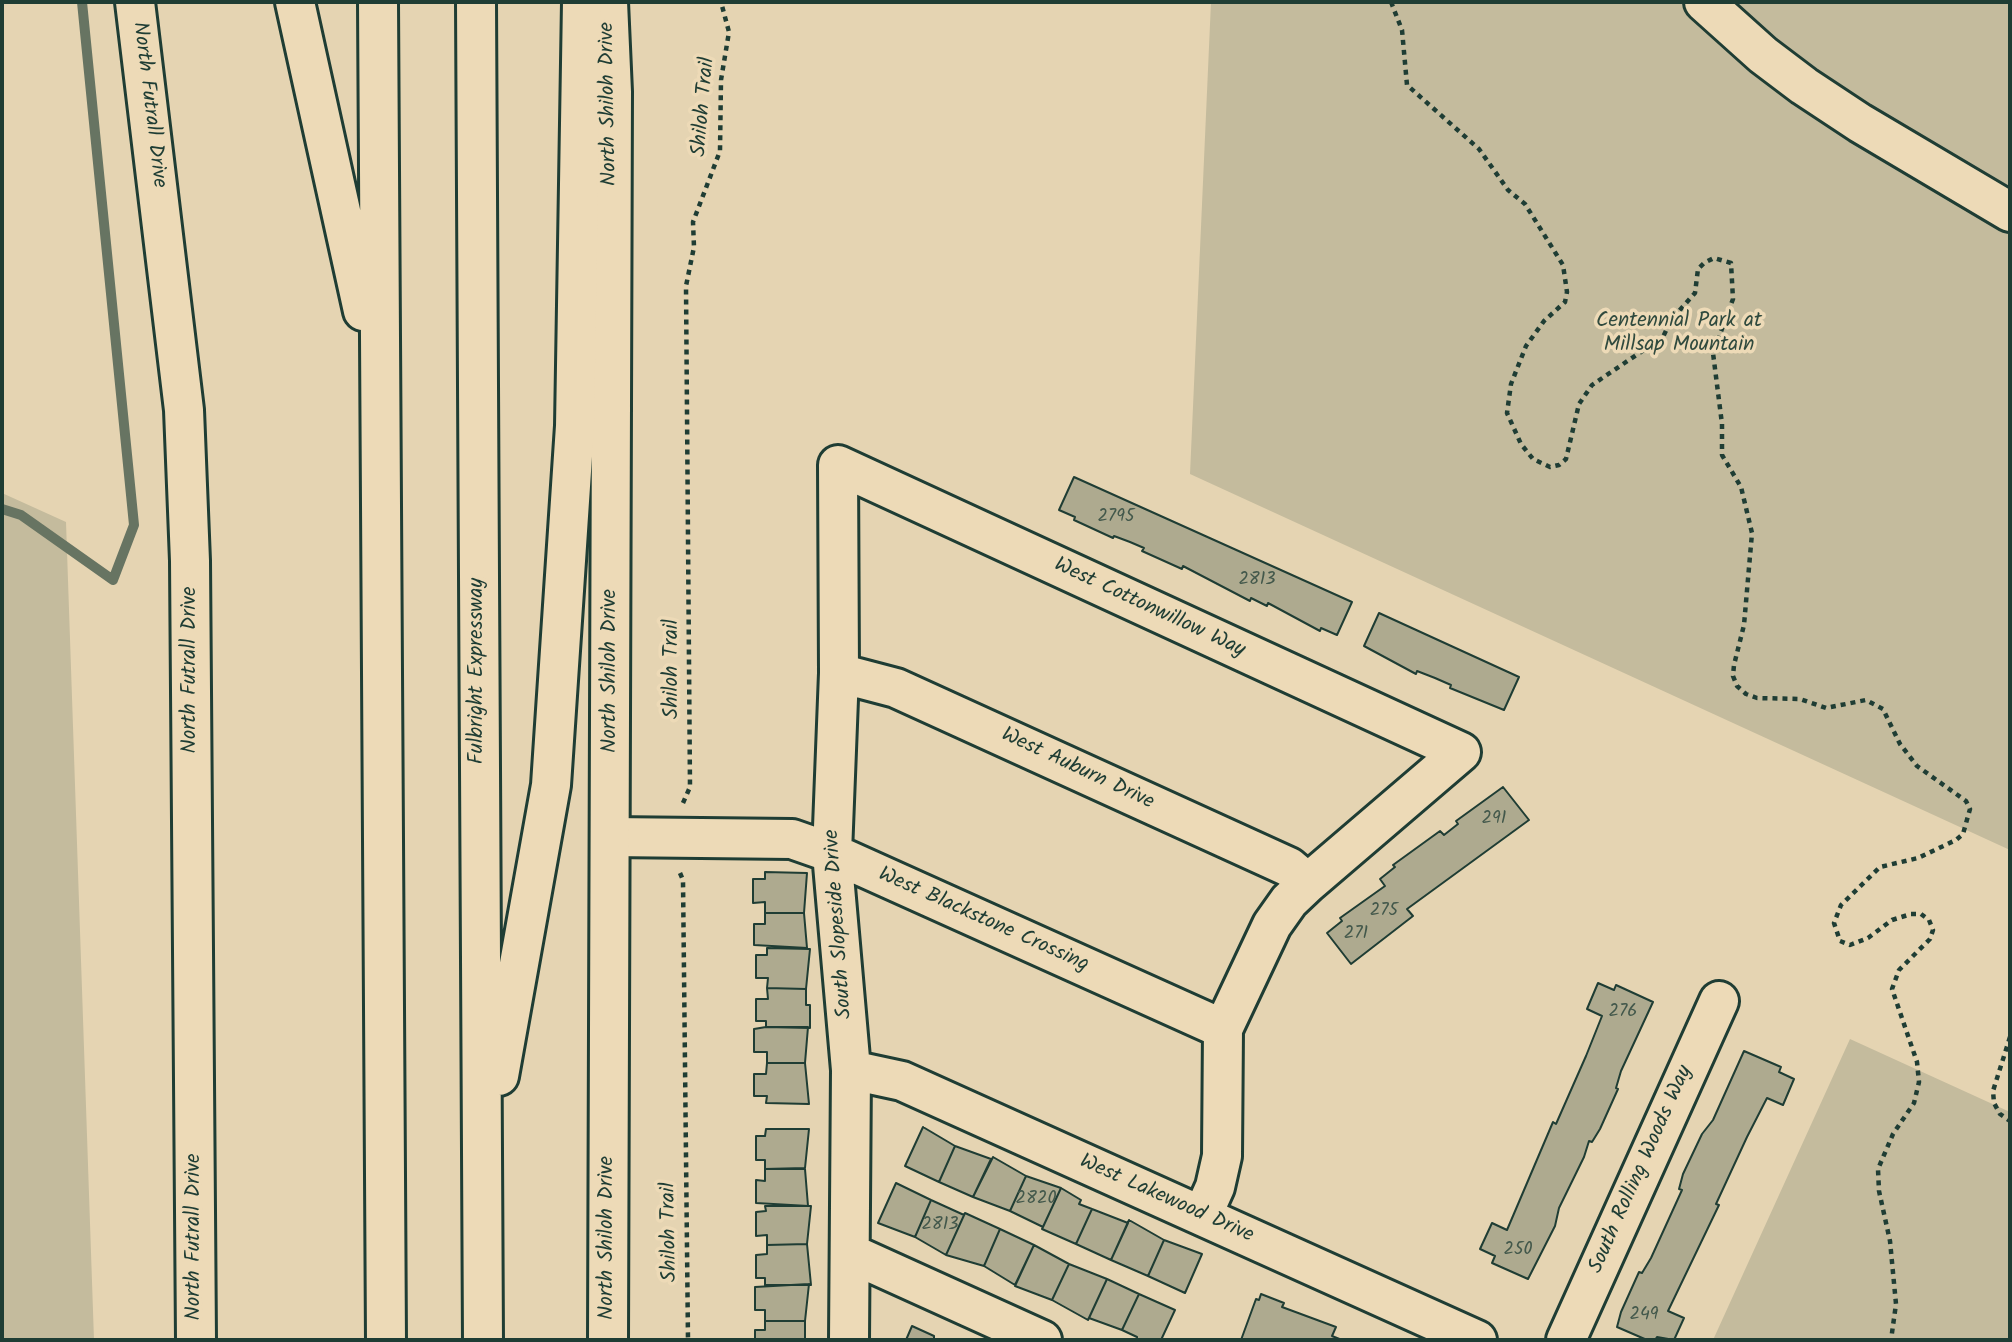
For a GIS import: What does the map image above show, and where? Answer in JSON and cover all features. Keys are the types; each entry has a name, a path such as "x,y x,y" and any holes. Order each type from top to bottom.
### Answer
{"main road":[{"name":"North Futrall Drive","path":"135,2 184,410 190,561 196,1340"},
{"path":"295,2 380,387"},
{"path":"378,2 386,1340"},
{"name":"Fulbright Expressway","path":"476,2 483,1340"},
{"path":"482,1168 551,785 575,426 582,2"},
{"name":"North Shiloh Drive","path":"608,2 612,92 608,1340"},
{"path":"1704,2 1763,55 1804,86 1860,123 2010,212"},
{"name":"South Slopeside Drive","path":"838,465 839,673 832,853 851,1070 852,1254 849,1340"},
{"name":"West Cottonwillow Way","path":"838,465 1461,752 1308,883"},
{"name":"West Auburn Drive","path":"839,673 896,688 1289,867 1308,883"},
{"name":"West Blackstone Crossing","path":"610,836 792,839 832,853 1223,1029"},
{"path":"1202,1216 1215,1187 1222,1156 1223,1029 1272,925 1289,901 1308,883"},
{"name":"South Rolling Woods Way","path":"1566,1340 1719,1000"},
{"name":"West Lakewood Drive","path":"851,1070 902,1081 1477,1340"},
{"path":"852,1254 1042,1340"}],"path":[{"name":"Shiloh Trail","path":"688,1340 683,880 676,863 681,839 681,810 690,787 686,286 694,247 693,222 720,151 721,80 729,32 721,2"},
{"path":"1391,2 1402,30 1407,86 1479,149 1508,190 1525,204 1563,265 1567,292 1564,302 1544,321 1526,346 1511,384 1507,413 1521,444 1533,459 1550,467 1559,465 1566,459 1579,404 1592,385 1663,337 1671,320 1695,293 1698,269 1704,263 1714,258 1731,263 1733,299 1713,353 1723,424 1722,456 1741,487 1752,533 1744,625 1734,665 1737,686 1746,694 1757,698 1800,699 1826,708 1866,700 1882,709 1900,744 1917,766 1966,802 1970,808 1964,834 1918,858 1880,866 1841,905 1834,923 1840,941 1850,945 1868,938 1892,920 1912,914 1921,914 1929,920 1933,930 1930,939 1899,970 1892,989 1917,1062 1919,1082 1914,1103 1893,1134 1878,1169 1878,1191 1890,1241 1896,1304 1891,1340"},
{"path":"2010,1037 1993,1091 1994,1103 2000,1114 2010,1121"}],"green space":[{"name":"Centennial Park at Millsap Mountain","path":"1211,2 2010,2 2010,850 1190,474"},
{"path":"2,493 66,522 94,1340 2,1340"},
{"path":"1850,1039 2010,1112 2010,1340 1713,1340"}],"building":[{"path":"1074,477 1352,602 1337,635 1321,628 1320,631 1268,603 1267,606 1251,598 1250,601 1183,566 1182,569 1142,551 1144,548 1114,536 1113,538 1074,520 1075,517 1059,510"},
{"path":"1379,613 1519,677 1504,710 1450,688 1451,685 1435,678 1417,671 1416,674 1364,646"},
{"path":"1503,787 1529,820 1407,909 1413,916 1351,964 1327,933 1342,921 1340,918 1385,886 1380,879 1395,867 1393,865 1440,831 1444,835 1458,824 1456,821"},
{"path":"765,872 807,873 804,913 765,913 765,902 753,903 753,879 765,879"},
{"path":"765,913 804,913 807,948 754,945 754,924 765,924"},
{"path":"767,948 810,949 806,989 767,988 768,978 756,978 756,955 767,955"},
{"path":"1598,983 1614,990 1616,985 1653,1002 1621,1071 1616,1088 1618,1089 1600,1129 1592,1142 1589,1141 1559,1208 1555,1226 1528,1279 1492,1263 1495,1256 1480,1249 1492,1223 1507,1230 1553,1122 1556,1124 1602,1016 1587,1009"},
{"path":"767,988 806,989 806,1005 810,1005 810,1028 766,1027 766,1021 756,1021 756,999 768,999"},
{"path":"808,1027 805,1063 767,1063 767,1052 754,1052 754,1029"},
{"path":"1744,1051 1781,1067 1779,1072 1794,1079 1783,1105 1767,1098 1716,1204 1719,1205 1668,1311 1684,1318 1674,1340 1657,1337 1655,1340 1647,1340 1617,1327 1621,1312 1639,1272 1642,1273 1651,1258 1682,1190 1679,1189 1683,1174 1702,1134 1713,1120"},
{"path":"767,1063 805,1063 809,1104 766,1103 767,1096 754,1096 754,1074 766,1074"},
{"path":"923,1127 955,1146 939,1182 905,1166"},
{"path":"766,1129 809,1129 805,1168 765,1169 765,1160 756,1160 756,1136 765,1136"},
{"path":"955,1146 991,1159 973,1197 939,1182"},
{"path":"993,1157 1026,1176 1010,1211 973,1197"},
{"path":"765,1169 805,1169 808,1206 756,1203 756,1180 765,1181"},
{"path":"1026,1176 1061,1188 1043,1227 1010,1211"},
{"path":"896,1183 931,1200 915,1237 878,1223"},
{"path":"1061,1188 1081,1200 1079,1204 1092,1209 1076,1244 1042,1229"},
{"path":"931,1200 964,1215 965,1213 946,1255 915,1237"},
{"path":"765,1206 811,1206 807,1244 767,1245 767,1235 756,1236 756,1212 766,1211"},
{"path":"1092,1209 1128,1223 1111,1260 1076,1244"},
{"path":"965,1213 1000,1229 984,1266 946,1255"},
{"path":"1129,1220 1164,1240 1148,1276 1111,1260"},
{"path":"1000,1229 1034,1245 1015,1285 984,1266"},
{"path":"1164,1240 1202,1254 1185,1293 1148,1276"},
{"path":"807,1244 811,1285 765,1285 765,1278 756,1278 756,1255 767,1254 767,1245"},
{"path":"1034,1245 1069,1264 1052,1300 1015,1286"},
{"path":"1069,1264 1107,1279 1088,1320 1052,1300"},
{"path":"1107,1279 1139,1294 1122,1330 1089,1318"},
{"path":"809,1284 805,1321 765,1321 765,1310 755,1310 755,1287"},
{"path":"1139,1294 1175,1310 1161,1340 1137,1340 1137,1337 1122,1330"},
{"path":"1261,1294 1284,1303 1282,1307 1336,1327 1332,1336 1342,1340 1241,1340 1256,1299 1259,1300"},
{"path":"765,1321 805,1321 805,1338 808,1340 755,1340 755,1330 765,1330"},
{"path":"912,1326 934,1336 934,1340 906,1340"}],"waterway":[{"path":"2,509 21,515 113,580 134,525 82,2"}]}
